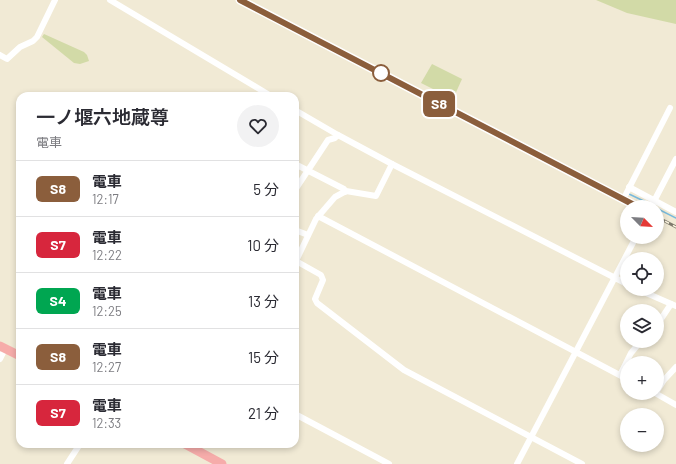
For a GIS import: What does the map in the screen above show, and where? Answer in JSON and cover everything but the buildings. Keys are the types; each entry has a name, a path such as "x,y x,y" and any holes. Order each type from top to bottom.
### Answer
{"highway":[{"path":"3,347 16,354"},
{"path":"192,448 222,464"}],"street":[{"path":"0,56 6,59 20,47 33,41 37,37 55,0"},
{"path":"110,0 260,92"},
{"path":"626,194 670,108"},
{"path":"299,112 392,164 620,280"},
{"path":"299,184 328,140 335,138 338,135"},
{"path":"629,187 655,200 676,159"},
{"path":"299,255 318,216 335,198 345,192 376,196 392,164"},
{"path":"299,166 344,189 345,192"},
{"path":"664,205 676,212"},
{"path":"318,216 620,376"},
{"path":"299,232 308,235"},
{"path":"517,464 632,244"},
{"path":"299,264 321,275 323,280 315,299 317,303 377,351 404,370 582,464"},
{"path":"653,296 673,305 664,316"},
{"path":"0,359 3,347"},
{"path":"664,380 676,367"},
{"path":"664,398 676,405"},
{"path":"299,416 389,464"},
{"path":"67,464 77,448"}],"green space":[{"path":"596,0 676,0 676,24 627,13"},
{"path":"44,34 84,52 89,61 80,64 74,63 42,37"},
{"path":"432,64 462,79 453,99 421,83"}],"waterway":[{"path":"629,194 642,200"},
{"path":"664,212 676,218"}],"railway":[{"path":"240,0 625,200"},
{"path":"664,221 676,227"}],"train":[{"name":"S8","path":"240,0 625,200"}]}
